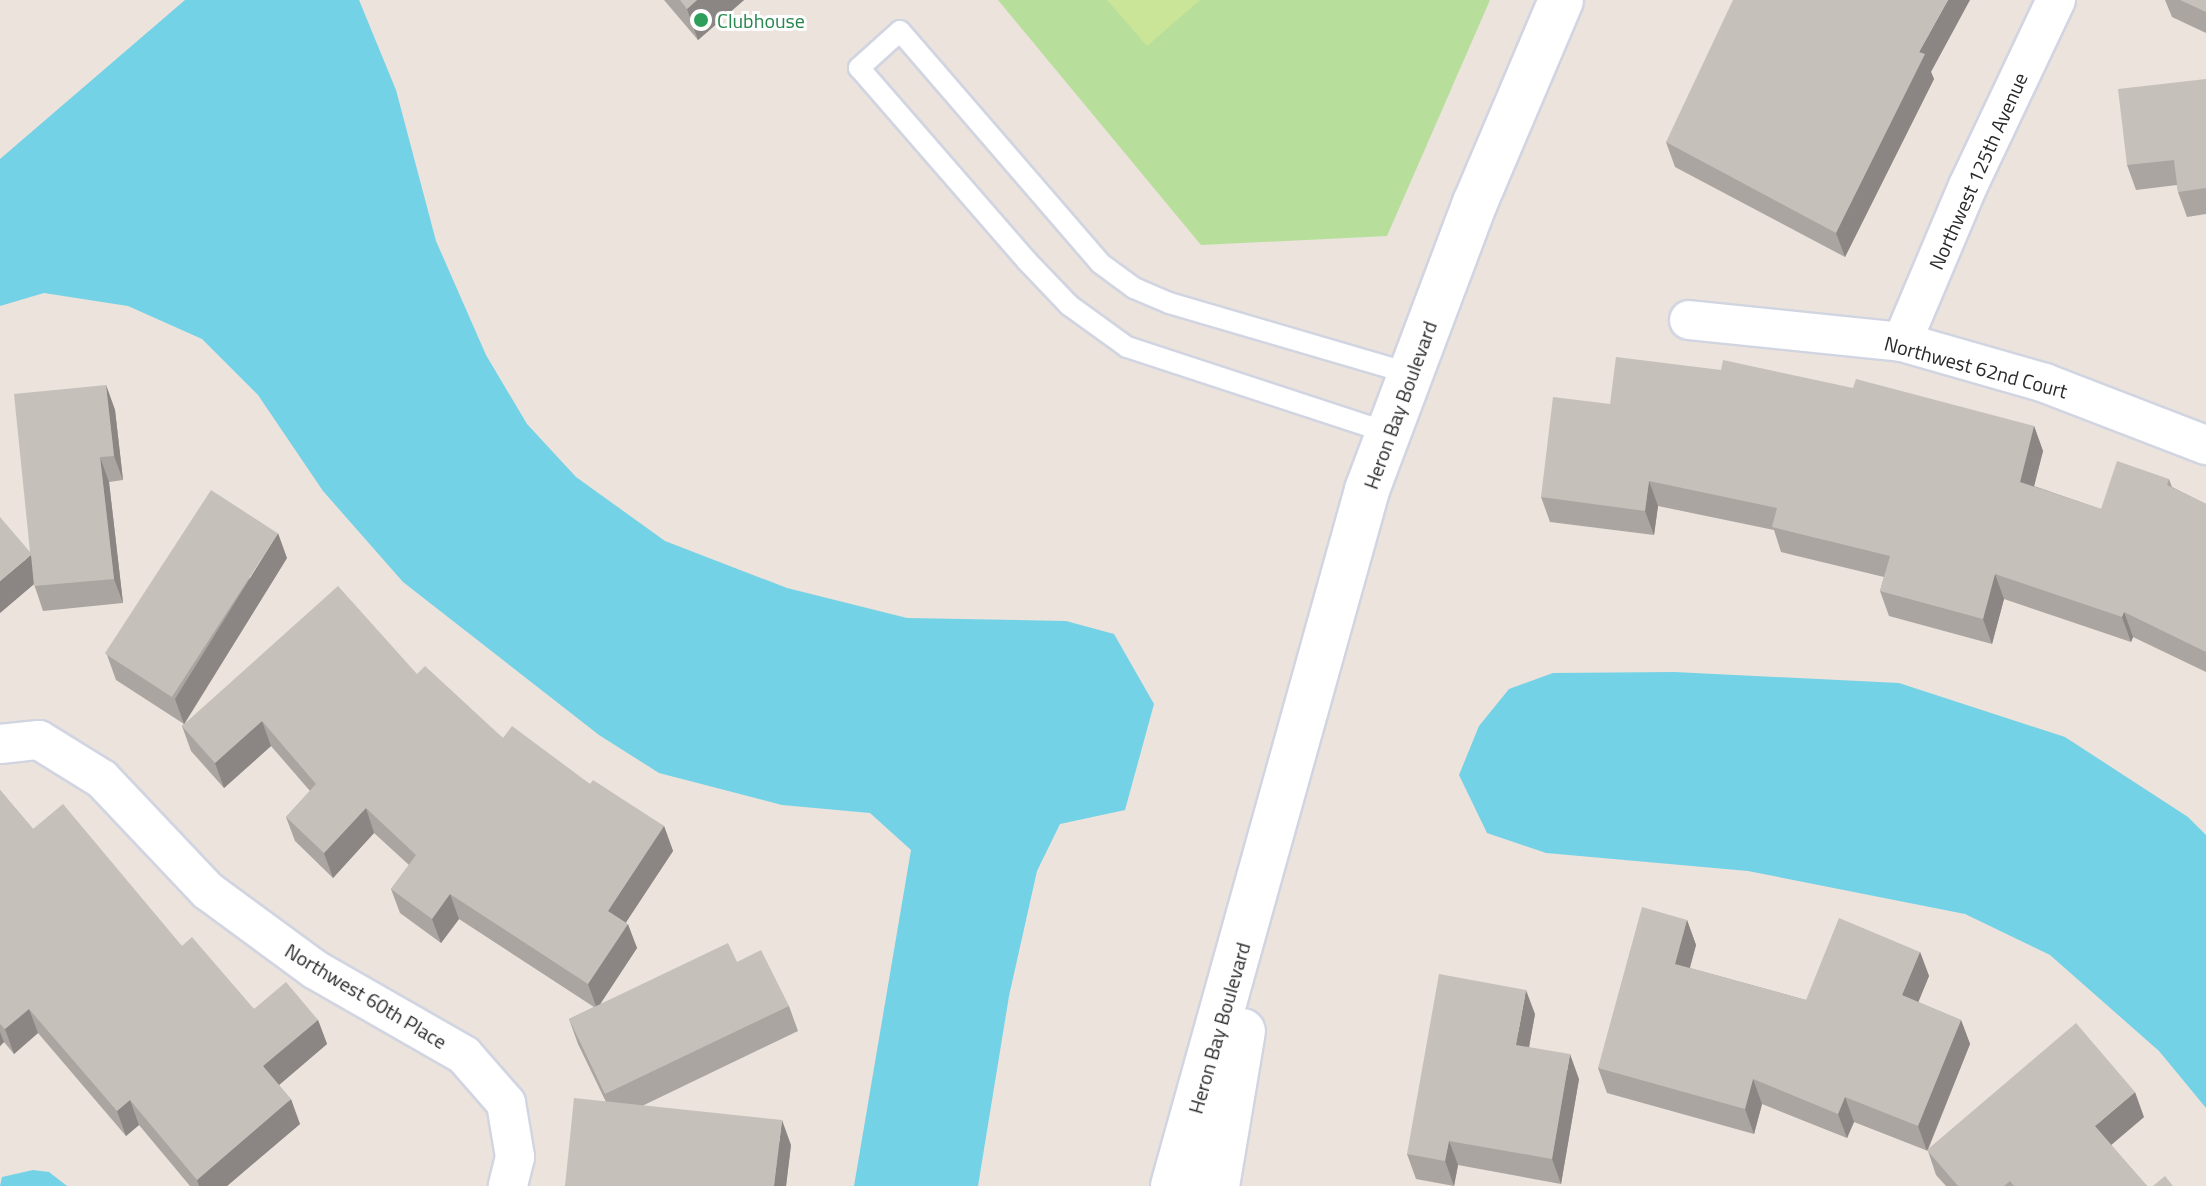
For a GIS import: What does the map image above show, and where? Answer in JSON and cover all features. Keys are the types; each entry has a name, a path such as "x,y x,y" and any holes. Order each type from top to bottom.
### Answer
{"street":[{"name":"Heron Bay Boulevard","path":"1173,1186 1277,824 1367,490 1475,203 1561,0"},
{"name":"Northwest 125th Avenue","path":"1902,342 1968,186 2056,0"},
{"name":"Northwest 62nd Court","path":"1689,320 1902,342 2045,383 2206,445"},
{"name":"Northwest 60th Place","path":"0,744 39,740 102,779 208,891 314,969 464,1055 506,1103 515,1157 508,1186"},
{"name":"Heron Bay Boulevard","path":"1217,1186 1277,824"}],"lane":[{"path":"1389,433 1127,347 1069,305 859,68 900,31 1100,263 1134,288 1169,303 1412,374"}],"green space":[{"path":"998,0 1490,0 1387,236 1201,245"},
{"path":"1107,0 1200,0 1147,46"}],"water":[{"path":"185,0 359,0 396,90 436,241 486,355 527,424 576,477 665,541 787,588 907,618 1066,621 1114,634 1154,704 1125,810 1060,824 1037,871 1009,996 978,1186 854,1186 911,850 870,813 782,805 659,773 599,735 403,582 323,491 258,395 202,339 128,306 44,293 0,306 0,159"},
{"path":"1674,672 1899,683 2065,737 2188,817 2206,835 2206,1108 2159,1051 2050,955 1965,914 1748,871 1546,853 1487,833 1459,775 1479,726 1509,689 1553,673"},
{"path":"33,1170 49,1172 67,1186 0,1186 2,1177"}],"building":[{"path":"680,0 697,0 687,9"},
{"path":"1733,0 1948,0 1919,52 1925,54 1836,233 1666,142"},
{"path":"2180,0 2206,0 2206,12"},
{"path":"2206,79 2206,188 2178,192 2174,160 2127,165 2118,89"},
{"path":"1616,357 1721,370 1723,360 1853,388 1856,379 2034,426 2020,482 2101,509 2117,461 2169,479 2167,485 2206,504 2206,652 2124,612 2122,617 1995,574 1983,619 1880,591 1890,556 1772,527 1777,508 1649,481 1645,511 1541,497 1553,397 1610,404"},
{"path":"106,385 114,456 100,457 114,579 34,586 31,555 0,581 0,517 30,552 14,394"},
{"path":"211,490 278,534 172,697 105,654"},
{"path":"338,586 417,674 425,666 503,738 512,726 590,784 593,780 664,826 608,911 628,924 588,984 450,894 432,919 391,889 416,855 366,808 324,853 286,817 316,784 262,721 215,763 182,726"},
{"path":"0,790 33,829 63,804 182,946 192,937 254,1009 286,982 318,1020 263,1066 291,1099 197,1180 130,1100 117,1111 29,1009 5,1029 0,1024"},
{"path":"1642,907 1687,920 1675,964 1806,1000 1839,918 1920,952 1902,995 1961,1020 1918,1126 1845,1097 1838,1114 1753,1079 1745,1109 1598,1068"},
{"path":"728,943 737,962 761,950 789,1006 605,1094 569,1019"},
{"path":"1439,974 1526,990 1516,1045 1570,1054 1552,1159 1449,1141 1445,1161 1407,1154"},
{"path":"2076,1023 2135,1092 2095,1126 2147,1186 2014,1186 2010,1181 2004,1186 1958,1186 1927,1150"},
{"path":"574,1098 782,1120 774,1186 565,1186"},
{"path":"2165,1176 2173,1186 2153,1186"}],"place":[{"name":"Clubhouse","path":"701,20"}]}
